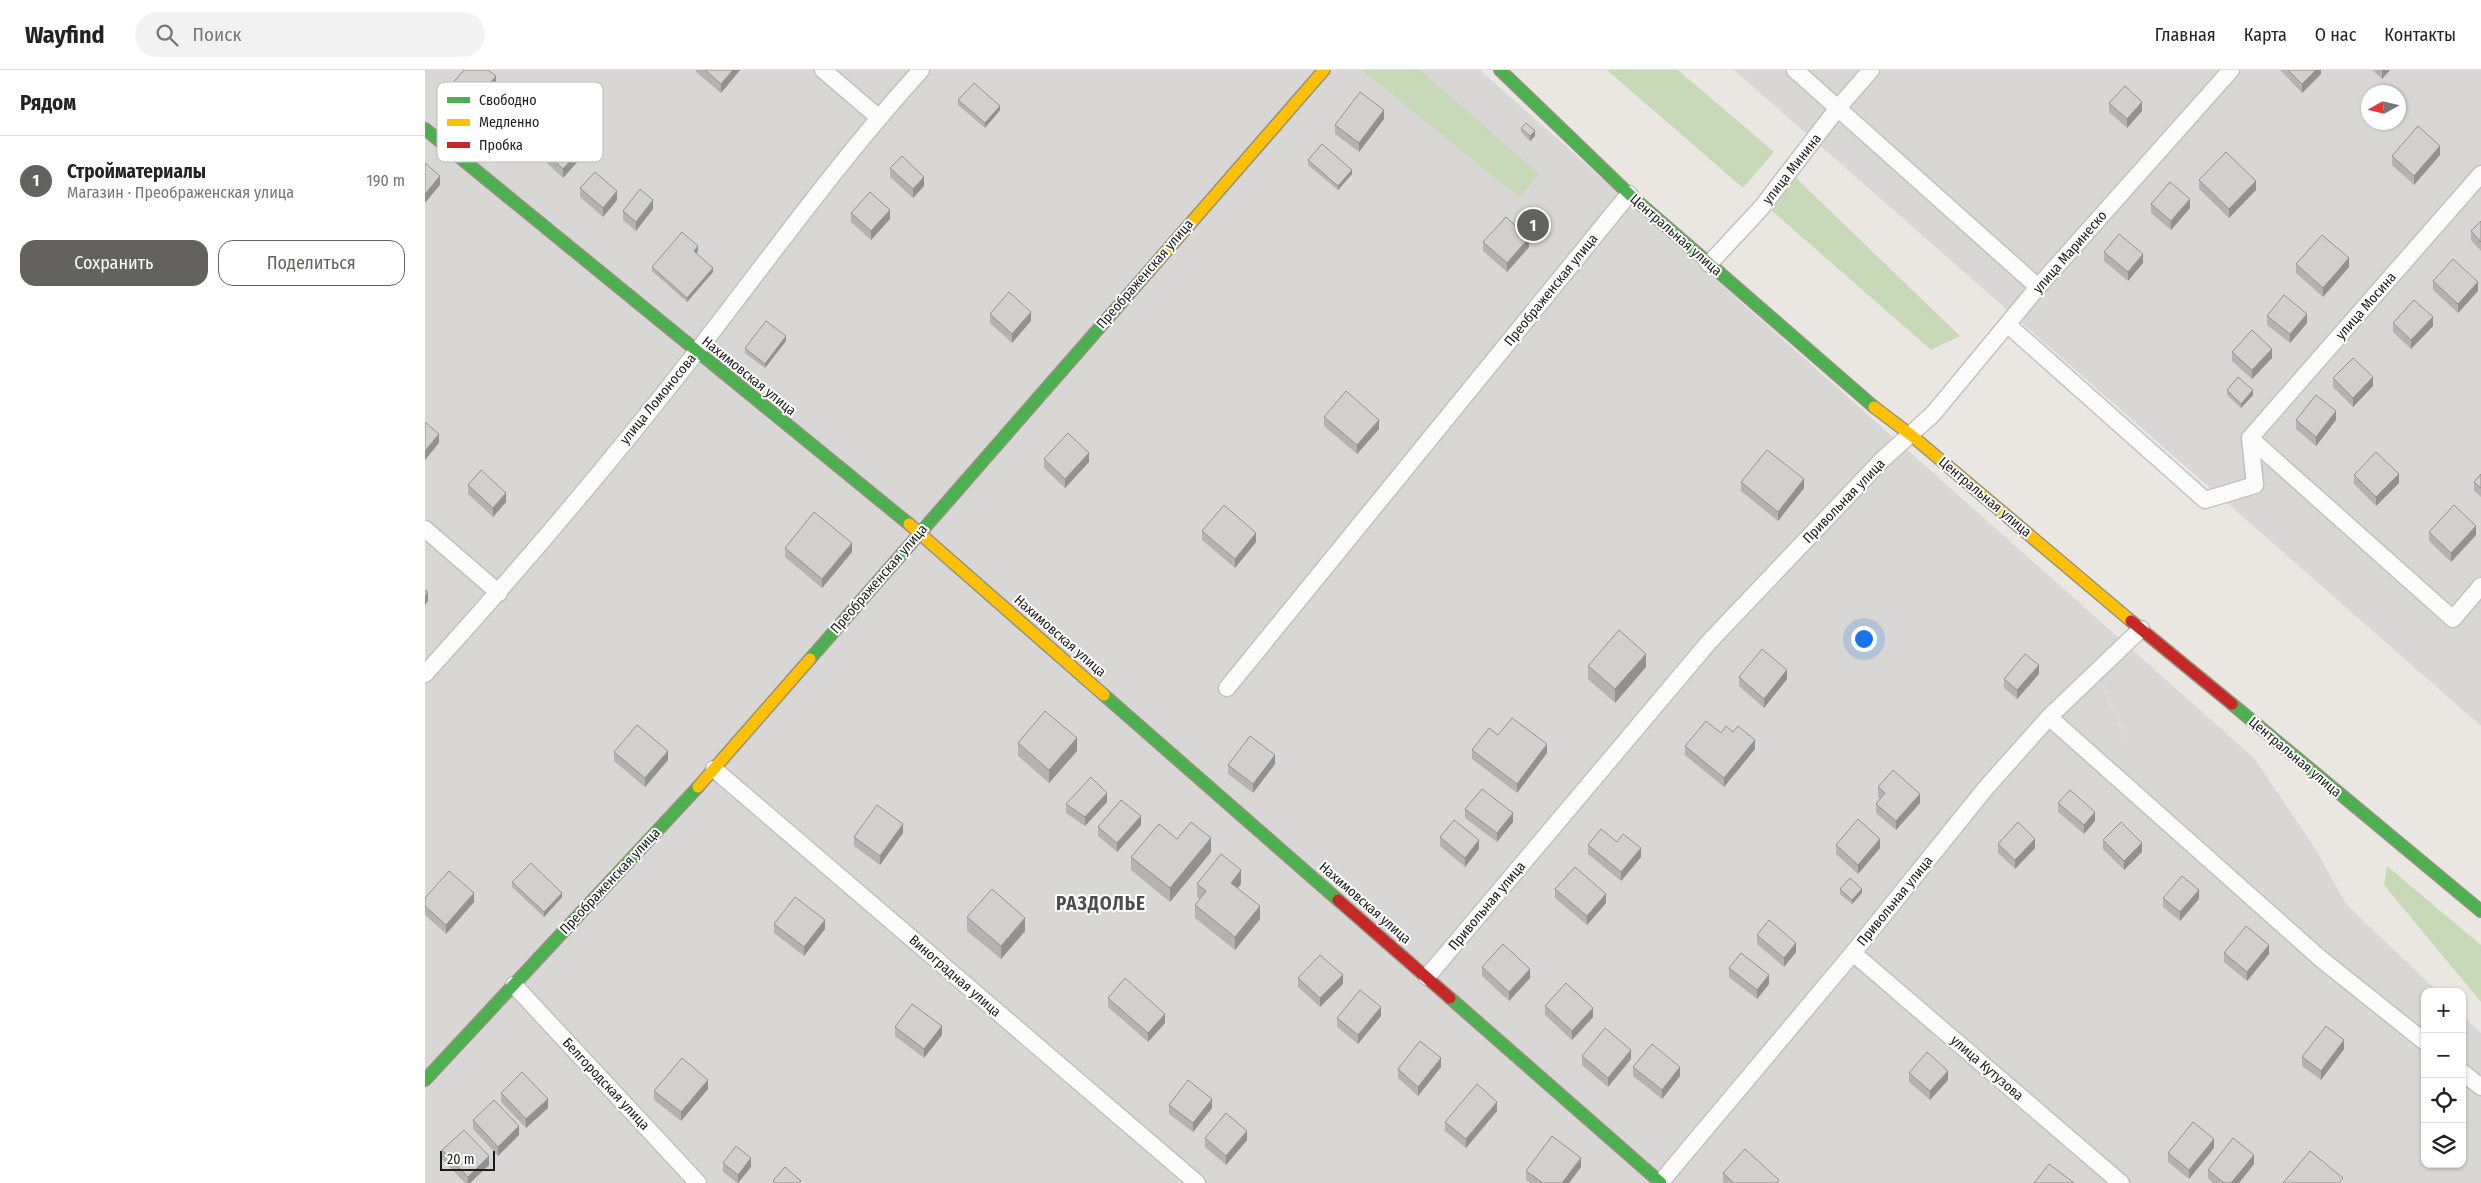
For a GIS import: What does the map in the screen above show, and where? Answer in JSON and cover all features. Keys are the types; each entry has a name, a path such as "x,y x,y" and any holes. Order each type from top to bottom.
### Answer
{"street":[{"path":"823,70 878,117"},
{"name":"улица Ломоносова","path":"425,674 499,592 696,352 878,117 921,70"},
{"name":"Преображенская улица","path":"425,1080 714,769 1324,70"},
{"name":"Центральная улица","path":"1500,70 1629,194 1875,408 1911,435 2481,911"},
{"path":"1795,70 2038,287"},
{"name":"улица Минина","path":"1709,264 1762,207 1837,109 1871,70"},
{"name":"улица Маринеско","path":"1911,435 1933,414 2038,287 2231,70"},
{"name":"Нахимовская улица","path":"425,129 437,139"},
{"name":"Нахимовская улица","path":"465,162 919,532 1661,1183"},
{"name":"улица Мосина","path":"2250,438 2481,174"},
{"name":"Преображенская улица","path":"1227,688 1629,194"},
{"path":"2008,325 2205,500 2255,485 2250,438"},
{"name":"Привольная улица","path":"1427,978 1709,642 1876,467 1911,435"},
{"path":"2250,438 2453,619 2481,586"},
{"path":"425,529 499,592"},
{"name":"Привольная улица","path":"1661,1183 1853,953 1985,789 2049,717 2141,629"},
{"path":"2049,717 2321,959 2421,1039"},
{"name":"Виноградная улица","path":"714,769 1197,1183"},
{"name":"улица Кутузова","path":"1853,953 2121,1183"},
{"name":"Белгородская улица","path":"514,984 698,1183"},
{"path":"2466,1075 2481,1087"}],"path":[{"path":"2097,672 2126,737"}],"shaded area":[{"path":"425,70 1480,70 2254,758 2315,848 2346,904 2434,988 2421,988 2421,1168 2466,1168 2466,1019 2481,1033 2481,1183 425,1183"},
{"path":"1734,70 2481,70 2481,726"}],"green space":[{"path":"1362,70 1420,70 1539,174 1519,197"},
{"path":"1607,70 1678,70 1774,152 1743,188"},
{"path":"1796,178 1960,336 1931,350 1771,210"},
{"path":"2387,866 2481,945 2481,1002 2384,885"}],"building":[{"path":"464,70 488,70 496,76 491,82 453,82"},
{"path":"705,70 733,70 721,84"},
{"path":"2288,70 2316,70 2302,84"},
{"path":"974,83 1000,106 985,123 958,100"},
{"path":"2125,86 2142,102 2127,119 2109,103"},
{"path":"1360,92 1384,110 1359,143 1335,125"},
{"path":"1526,123 1535,131 1530,136 1521,128"},
{"path":"2418,126 2440,146 2414,176 2392,156"},
{"path":"1322,144 1352,170 1338,186 1308,160"},
{"path":"2226,152 2256,181 2229,209 2199,180"},
{"path":"902,156 924,177 913,189 890,168"},
{"path":"555,162 569,162 563,169"},
{"path":"425,163 440,176 425,194"},
{"path":"595,172 617,191 603,208 580,188"},
{"path":"2170,182 2190,199 2171,221 2151,204"},
{"path":"640,189 653,200 636,222 623,211"},
{"path":"870,192 890,210 871,231 851,213"},
{"path":"1506,217 1529,238 1507,263 1483,242"},
{"path":"2481,221 2481,242 2471,231"},
{"path":"682,232 698,246 694,251 713,268 687,298 652,267"},
{"path":"2119,234 2143,254 2128,272 2104,252"},
{"path":"2322,235 2349,258 2323,288 2296,264"},
{"path":"2453,259 2478,282 2458,304 2433,281"},
{"path":"1009,292 1031,312 1012,334 990,314"},
{"path":"2284,295 2307,314 2290,334 2267,316"},
{"path":"2414,300 2433,317 2411,340 2393,323"},
{"path":"766,321 786,336 765,364 745,348"},
{"path":"2252,330 2272,349 2252,370 2232,352"},
{"path":"2353,358 2373,377 2353,398 2333,378"},
{"path":"2238,377 2253,390 2241,404 2227,390"},
{"path":"1346,391 1379,420 1357,445 1324,417"},
{"path":"2316,395 2336,411 2316,437 2296,420"},
{"path":"425,422 439,434 425,451"},
{"path":"1068,433 1089,453 1065,479 1044,459"},
{"path":"1767,450 1804,479 1778,512 1741,482"},
{"path":"2376,452 2399,474 2376,497 2354,475"},
{"path":"481,470 506,493 493,508 468,485"},
{"path":"2481,474 2481,488 2474,482"},
{"path":"1224,505 1256,533 1235,559 1202,531"},
{"path":"2454,505 2476,526 2451,553 2429,532"},
{"path":"814,512 852,543 822,579 785,548"},
{"path":"1619,630 1646,654 1615,689 1588,666"},
{"path":"1762,649 1787,670 1764,699 1739,677"},
{"path":"2025,654 2039,665 2017,690 2004,679"},
{"path":"1045,711 1077,738 1049,770 1018,743"},
{"path":"1512,718 1547,744 1517,784 1472,750 1489,728 1498,735"},
{"path":"1706,721 1721,733 1726,726 1733,732 1738,726 1755,740 1724,778 1685,746"},
{"path":"637,725 668,751 645,778 614,752"},
{"path":"1250,736 1275,755 1253,784 1228,765"},
{"path":"1893,770 1920,794 1896,821 1876,804 1885,793 1878,787"},
{"path":"1091,777 1107,793 1085,817 1066,804"},
{"path":"1482,789 1513,813 1497,833 1465,809"},
{"path":"2070,790 2095,812 2084,825 2058,803"},
{"path":"1121,800 1141,816 1117,843 1098,827"},
{"path":"877,805 903,824 880,856 854,837"},
{"path":"1858,819 1880,839 1858,865 1836,845"},
{"path":"1454,820 1479,840 1465,858 1440,837"},
{"path":"1191,822 1211,838 1170,888 1131,857 1159,824 1177,839"},
{"path":"2018,822 2035,839 2015,860 1998,844"},
{"path":"2121,822 2142,843 2124,861 2103,840"},
{"path":"1601,829 1617,842 1623,834 1641,848 1621,872 1588,845"},
{"path":"1221,854 1241,870 1231,883 1260,906 1235,937 1195,905 1206,891 1197,884"},
{"path":"531,863 562,893 544,912 512,882"},
{"path":"1575,867 1606,894 1587,916 1555,889"},
{"path":"449,871 474,893 446,925 425,906 425,898"},
{"path":"2182,876 2199,890 2180,912 2163,898"},
{"path":"1850,878 1862,889 1852,900 1840,889"},
{"path":"992,889 1025,918 1001,946 967,917"},
{"path":"795,897 825,920 804,947 774,924"},
{"path":"1769,920 1796,943 1784,958 1757,935"},
{"path":"2246,926 2269,945 2247,972 2224,953"},
{"path":"1503,944 1530,969 1509,992 1482,967"},
{"path":"1741,953 1769,975 1757,990 1729,968"},
{"path":"1320,955 1343,975 1320,998 1298,978"},
{"path":"1125,978 1165,1014 1148,1033 1108,998"},
{"path":"1566,983 1593,1008 1572,1031 1545,1006"},
{"path":"1360,990 1381,1007 1358,1035 1337,1018"},
{"path":"912,1004 942,1026 924,1049 895,1027"},
{"path":"2326,1026 2344,1040 2321,1071 2302,1057"},
{"path":"1605,1028 1631,1050 1608,1078 1582,1056"},
{"path":"1420,1041 1441,1058 1418,1087 1398,1069"},
{"path":"1652,1044 1680,1067 1662,1090 1633,1067"},
{"path":"1927,1052 1948,1071 1930,1091 1909,1073"},
{"path":"682,1058 708,1080 681,1112 654,1091"},
{"path":"522,1072 548,1099 526,1119 501,1093"},
{"path":"1188,1080 1212,1099 1193,1123 1169,1105"},
{"path":"1477,1084 1497,1102 1466,1139 1445,1122"},
{"path":"494,1100 519,1126 498,1147 473,1120"},
{"path":"1226,1113 1247,1131 1226,1156 1205,1138"},
{"path":"2193,1122 2214,1139 2189,1170 2168,1153"},
{"path":"464,1130 489,1156 468,1177 442,1150"},
{"path":"1552,1136 1581,1158 1562,1183 1543,1183 1526,1171"},
{"path":"2233,1138 2254,1155 2231,1183 2224,1183 2208,1170"},
{"path":"736,1146 751,1158 738,1175 723,1163"},
{"path":"1745,1149 1779,1180 1777,1183 1734,1183 1723,1173"},
{"path":"2310,1151 2343,1178 2339,1183 2283,1183"},
{"path":"2049,1164 2074,1183 2034,1183"},
{"path":"785,1167 801,1181 799,1183 776,1183 773,1181"}],"traffic: fast":[{"path":"1500,70 1629,194 1874,407"},
{"path":"425,129 437,139"},
{"path":"465,162 909,524"},
{"path":"810,659 1149,271"},
{"path":"1104,695 1338,900"},
{"path":"2232,704 2481,911"},
{"path":"425,1080 698,787"},
{"path":"1450,998 1661,1183"}],"traffic: slow":[{"path":"1149,271 1324,70"},
{"path":"1874,407 1911,435 2131,621"},
{"path":"909,524 1104,695"},
{"path":"698,787 810,659"}],"traffic: jam":[{"path":"2131,621 2232,704"},
{"path":"1338,900 1450,998"}],"place":[{"name":"Стройматериалы","path":"1533,225"}],"district":[{"name":"РАЗДОЛЬЕ","path":"1101,903"}]}
